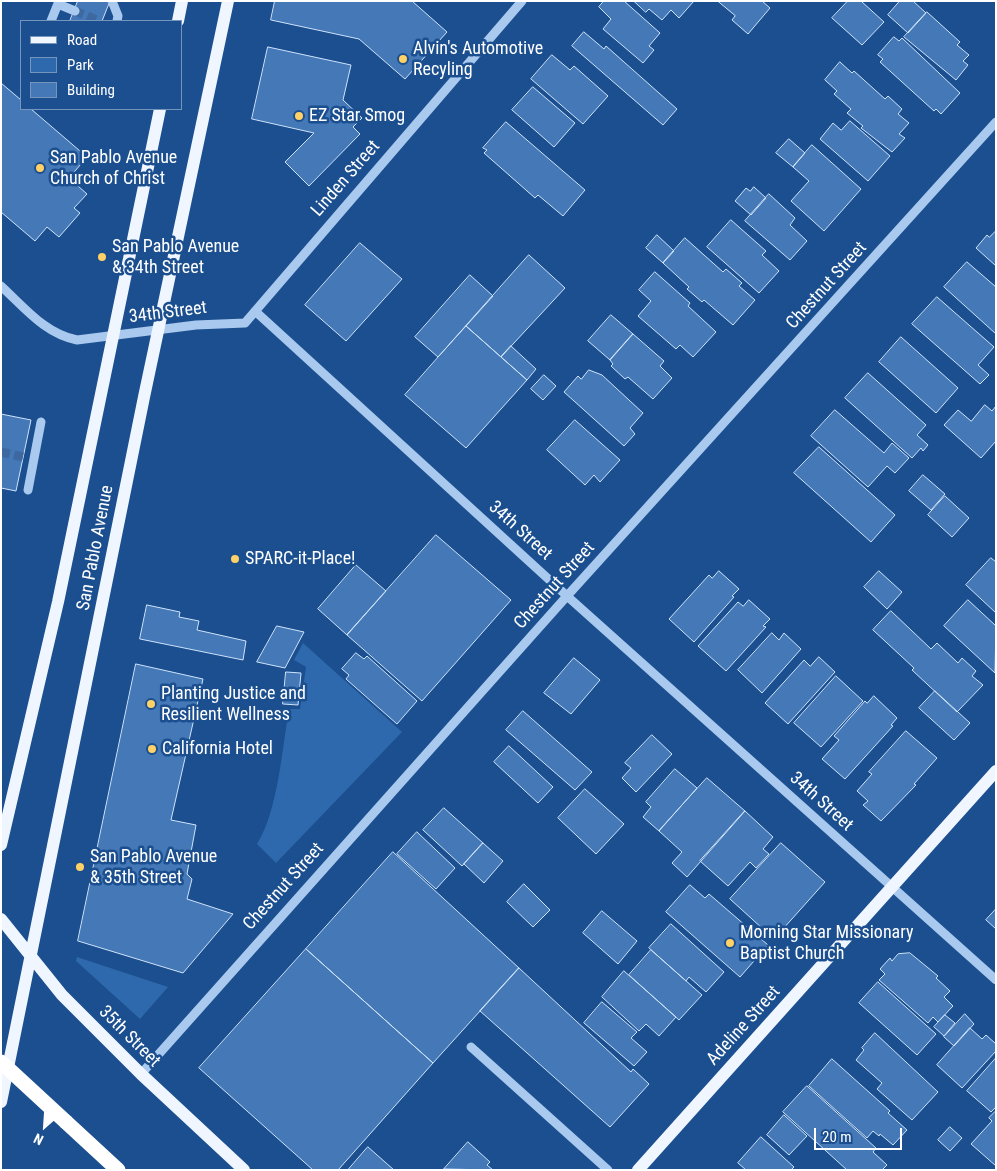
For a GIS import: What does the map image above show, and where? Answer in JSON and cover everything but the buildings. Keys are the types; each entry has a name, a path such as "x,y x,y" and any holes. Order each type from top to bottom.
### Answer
{"highway":[{"path":"1,1062 118,1170"}],"main road":[{"path":"178,20 182,1"},
{"name":"San Pablo Avenue","path":"1,1102 158,330 228,1"},
{"name":"San Pablo Avenue","path":"1,845 58,602 160,110"},
{"name":"Adeline Street","path":"638,1170 996,772"},
{"name":"35th Street","path":"1,919 62,995 141,1074 244,1170"}],"street":[{"path":"112,1 118,16 117,20"},
{"name":"Linden Street","path":"255,311 522,1"},
{"path":"51,20 59,3 75,11"},
{"name":"Chestnut Street","path":"141,1074 567,596 996,122"},
{"name":"34th Street","path":"1,286 46,327 61,337 77,340 196,325 245,323 255,311 567,596 996,980"},
{"path":"28,490 41,422"},
{"path":"23,457 34,459"},
{"path":"471,1047 608,1170"}],"green space":[{"path":"303,643 402,732 276,863 257,844 270,815 275,797 289,709 300,709 306,667 294,660"},
{"path":"77,957 168,987 140,1019 76,961"}],"tunnel":[{"path":"75,11 97,20"},
{"path":"1,452 23,457"}],"place":[{"name":"Alvin's Automotive Recyling","path":"403,59"},
{"name":"EZ Star Smog","path":"299,116"},
{"name":"San Pablo Avenue Church of Christ","path":"40,168"},
{"name":"San Pablo Avenue & 34th Street","path":"102,257"},
{"name":"SPARC-it-Place!","path":"235,559"},
{"name":"Planting Justice and Resilient Wellness","path":"151,704"},
{"name":"California Hotel","path":"152,749"},
{"name":"San Pablo Avenue & 35th Street","path":"80,867"},
{"name":"Morning Star Missionary Baptist Church","path":"730,943"}]}
